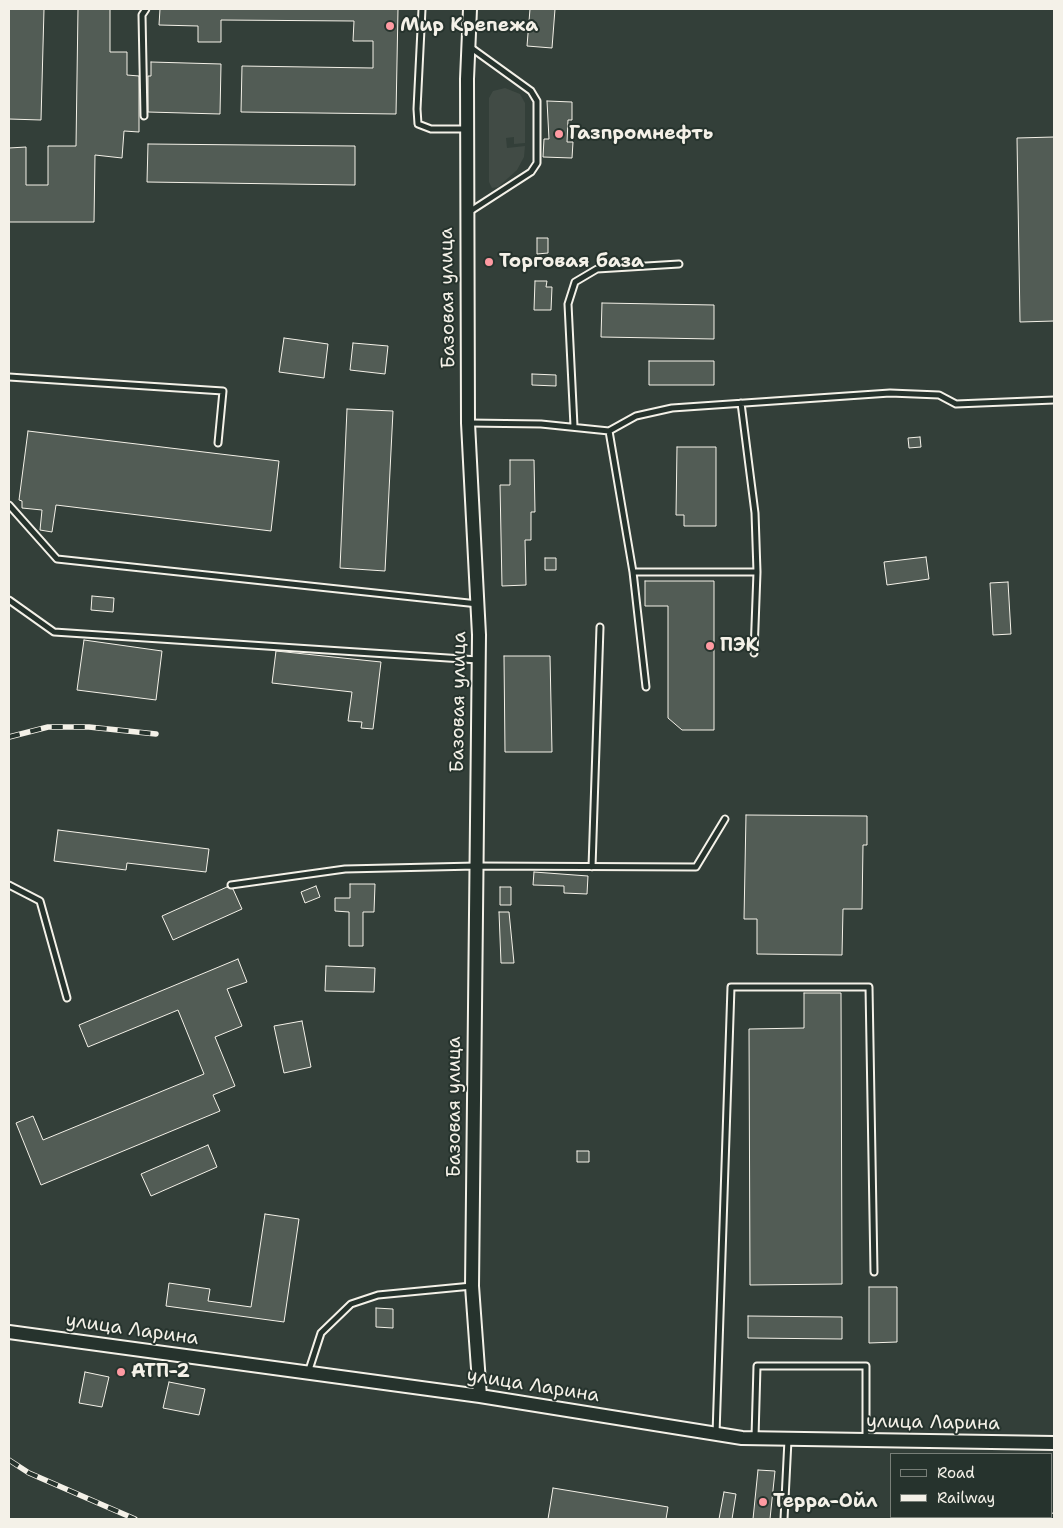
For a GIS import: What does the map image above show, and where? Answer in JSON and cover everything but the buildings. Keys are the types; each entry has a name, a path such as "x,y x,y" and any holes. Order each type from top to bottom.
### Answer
{"street":[{"name":"Базовая улица","path":"470,9 466,129 468,423 478,604 472,1286 480,1396"},
{"name":"улица Ларина","path":"9,1332 480,1396 755,1439 1054,1443"}],"lane":[{"path":"144,116 142,15 146,9"},
{"path":"422,9 416,109 418,124 431,130 466,129"},
{"path":"466,214 530,172 537,163 537,101 531,91 468,46"},
{"path":"574,426 568,304 575,282 597,269 679,264"},
{"path":"9,377 223,391 218,442"},
{"path":"468,423 574,426 609,431 636,416 672,408 741,403 890,393 939,395 956,404 1054,400"},
{"path":"741,403 755,513 757,572 754,653"},
{"path":"609,431 633,572 646,687"},
{"path":"9,505 56,559 478,604"},
{"path":"633,572 757,572"},
{"path":"9,600 54,632 478,660"},
{"path":"592,867 600,627"},
{"path":"231,885 345,869 476,866 696,867 725,819"},
{"path":"9,885 40,901 67,998"},
{"path":"716,1434 731,987 869,987 874,1272"},
{"path":"308,1374 321,1333 351,1304 378,1295 412,1294 472,1286"},
{"path":"755,1439 758,1366 866,1366 866,1441"},
{"path":"784,1519 788,1439"}],"shaded area":[{"path":"9,9 1054,9 1054,1519 9,1519"},
{"path":"505,88 520,94 525,103 525,143 514,144 514,137 506,138 507,148 525,146 524,157 517,170 498,187 492,188 489,182 489,98 493,91"}],"railway":[{"path":"9,737 48,727 89,727 156,734"},
{"path":"9,1460 29,1473 135,1519"}],"place":[{"name":"Мир Крепежа","path":"390,26"},
{"name":"Газпромнефть","path":"559,134"},
{"name":"Торговая база","path":"489,262"},
{"name":"ПЭК","path":"710,646"},
{"name":"АТП-2","path":"121,1372"},
{"name":"Терра-Ойл","path":"763,1502"}]}
